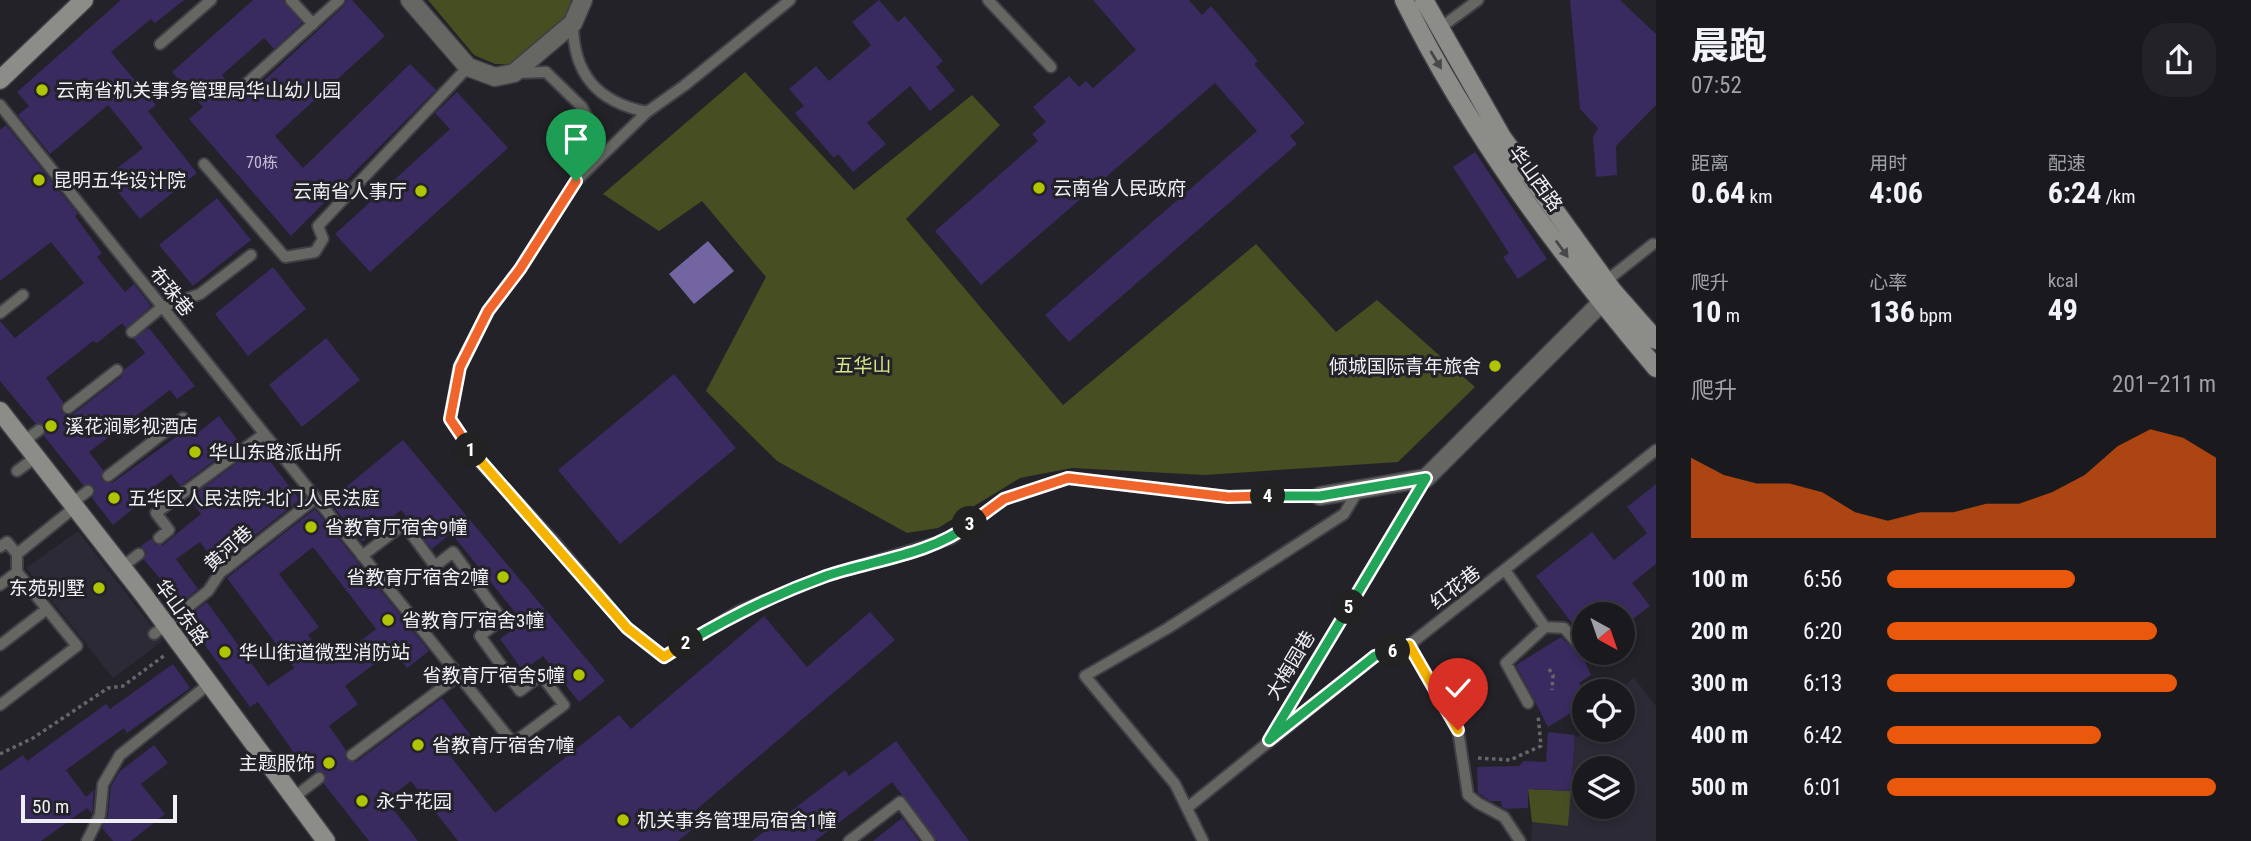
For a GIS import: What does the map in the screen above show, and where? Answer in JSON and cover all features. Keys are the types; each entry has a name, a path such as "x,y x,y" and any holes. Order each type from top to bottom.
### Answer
{"main road":[{"path":"0,80 84,0"},
{"name":"华山西路","path":"1404,0 1424,41 1487,146 1607,292 1656,340"},
{"name":"华山西路","path":"1424,0 1502,137 1656,368"},
{"name":"华山东路","path":"0,411 122,567 160,629 209,684 326,841"}],"street":[{"path":"410,0 468,67 495,77 514,73 573,23 583,0"},
{"name":"大梅园巷","path":"1426,478 1607,292"},
{"path":"1320,496 1426,478"}],"lane":[{"path":"160,44 211,0"},
{"path":"292,0 313,24"},
{"path":"246,83 340,0"},
{"path":"576,181 647,112 685,85 790,0"},
{"path":"988,0 1051,67"},
{"path":"1440,28 1478,0"},
{"path":"573,23 576,60 587,75 613,102 647,112"},
{"path":"204,164 285,257 314,252 323,239 318,226 468,67"},
{"path":"514,73 546,72 582,107 594,131 576,181 520,269 488,311 460,367 450,419 476,458 553,540 627,628 664,657 739,611 826,576 952,538 1004,499 1068,478 1228,497 1320,496"},
{"name":"布珠巷","path":"0,106 458,676 513,743 564,705 541,675 520,691 480,636 502,619 453,552 435,565 404,524 362,556"},
{"path":"1607,292 1653,244"},
{"path":"132,332 162,307 200,294 251,255"},
{"path":"0,313 23,295"},
{"path":"68,408 117,370"},
{"path":"108,476 183,418"},
{"path":"24,441 39,430"},
{"path":"159,538 169,530 156,513 264,434"},
{"name":"红花巷","path":"1187,808 1375,656 1409,645 1656,450"},
{"path":"17,471 36,457"},
{"name":"大梅园巷","path":"1269,740 1426,478"},
{"path":"1203,841 1175,784 1084,676 1168,628 1343,514 1359,489"},
{"path":"17,554 88,491"},
{"name":"黄河巷","path":"160,629 208,591 219,573 316,498"},
{"path":"0,547 7,542 17,554 17,572 77,646 0,705"},
{"path":"122,567 139,554"},
{"path":"1504,570 1545,627"},
{"path":"0,585 17,572"},
{"path":"0,645 47,609"},
{"path":"1528,703 1506,663 1545,627 1564,628 1572,637"},
{"path":"1409,645 1458,730 1468,794 1478,803 1504,817 1520,841"},
{"path":"352,755 458,676"},
{"path":"87,841 100,815 103,784 120,754 209,684"},
{"path":"293,798 319,778"},
{"path":"849,841 900,802 929,841"}],"path":[{"path":"0,754 33,738 108,688 123,686 161,658"},
{"path":"1549,669 1553,675 1552,690"},
{"path":"1462,758 1510,760 1541,746 1538,712"}],"shaded area":[{"path":"708,241 734,271 694,304 669,274"},
{"path":"78,531 163,641 113,678 26,568"},
{"path":"1635,679 1656,706 1656,841 1531,841 1532,822 1568,826 1572,776 1572,819 1635,819 1635,756 1574,756 1575,742 1635,742"}],"green space":[{"path":"428,0 571,1 568,18 513,64 495,64 474,55"},
{"name":"五华山","path":"745,72 854,190 972,95 1000,125 906,219 1063,405 1256,244 1336,332 1377,300 1475,387 1398,462 1205,475 1072,468 1020,478 938,528 907,533 777,461 706,391 766,277 702,201 659,231 603,194"},
{"path":"1528,789 1571,791 1568,826 1532,822"}],"building":[{"path":"121,0 184,0 155,23 151,19 111,52 156,105 148,111 197,173 140,219 106,177 143,148 108,105 50,154 18,115 29,106 17,92"},
{"path":"253,0 283,0 302,23 274,49 264,38 222,75 243,100 344,6 347,0 352,0 385,36 275,136 303,168 410,64 436,90 291,236 189,119 203,107 172,72"},
{"path":"879,0 898,22 905,16 943,61 936,67 955,90 930,111 910,86 867,123 886,144 853,172 838,154 834,158 795,113 804,106 789,89 816,66 829,81 871,45 852,22"},
{"name":"云南省人民政府","path":"1093,0 1189,0 1202,15 1211,6 1258,61 1254,64 1305,123 1290,136 1297,144 1069,342 1045,315 1257,131 1215,83 981,285 935,231 1038,141 1032,134 1046,122 1033,107 1069,76 1079,87 1086,81 1093,88 1136,50"},
{"path":"1570,0 1620,0 1656,34 1656,105 1616,146 1617,175 1596,177 1593,137 1598,128 1580,109"},
{"name":"云南省人事厅","path":"457,92 508,148 370,272 335,234 450,129 435,113"},
{"path":"6,125 78,214 75,216 102,253 97,257 125,292 134,284 151,306 126,328 122,323 97,343 93,341 46,378 63,402 61,412 72,415 122,376 125,369 145,353 134,339 149,328 195,386 177,399 170,390 89,452 103,470 101,480 112,483 190,427 195,435 219,416 239,442 180,486 171,474 138,499 141,502 113,525 92,498 95,493 94,486 83,485 44,436 45,425 35,423 0,381 0,321 15,338 84,283 51,242 0,281 0,130"},
{"path":"1475,152 1547,259 1518,279 1503,257 1509,253 1453,167"},
{"path":"217,198 251,240 193,286 159,245"},
{"path":"273,267 306,309 248,356 215,314"},
{"path":"326,338 360,380 302,427 269,385"},
{"path":"674,374 736,448 620,544 558,470"},
{"path":"403,440 605,681 579,702 543,656 523,671 500,639 523,622 451,533 432,549 401,510 362,542 329,501"},
{"path":"259,447 300,500 217,565 200,542 176,559 198,589 181,603 144,560 147,552 141,546 151,539 156,545 163,545 201,514 189,498"},
{"path":"1656,484 1656,564 1632,583 1650,606 1635,617 1635,602 1572,602 1572,623 1536,576 1592,532 1614,560 1647,533 1627,507"},
{"path":"315,509 429,651 407,668 393,650 345,686 358,704 329,726 346,750 345,759 356,762 442,698 471,736 448,753 495,813 619,715 631,729 764,616 807,667 870,612 895,640 689,816 697,826 678,841 458,841 411,781 386,800 418,841 369,841 324,784 325,773 315,771 301,754 297,757 258,702 250,707 196,633 202,629 190,615 207,602 268,686 294,668 227,578","holes":["313,547 376,629 330,664 308,635 319,627 279,574"]},
{"path":"1561,637 1572,648 1572,665 1587,665 1591,675 1585,679 1572,679 1572,712 1548,727 1516,665"},
{"path":"173,664 190,688 127,733 124,728 66,770 86,797 94,790 92,814 87,808 41,841 0,841 0,771 23,755 27,761 106,704 110,709"},
{"path":"1548,732 1572,735 1572,742 1574,742 1571,791 1528,789 1528,808 1506,809 1502,807 1501,801 1490,801 1478,793 1477,767 1519,766 1524,761 1546,762"},
{"path":"896,741 969,841 937,841 892,782 815,841 752,841 845,770 849,776"},
{"path":"154,745 168,763 141,784 165,814 131,841 113,841 102,828 108,816 111,786 120,771"},
{"path":"902,818 919,841 873,841"}],"place":[{"name":"云南省机关事务管理局华山幼儿园","path":"42,90"},
{"name":"昆明五华设计院","path":"39,180"},
{"name":"云南省人民政府","path":"1039,188"},
{"name":"云南省人事厅","path":"421,191"},
{"name":"倾城国际青年旅舍","path":"1495,366"},
{"name":"溪花涧影视酒店","path":"51,426"},
{"name":"华山东路派出所","path":"195,452"},
{"name":"五华区人民法院-北门人民法庭","path":"114,498"},
{"name":"省教育厅宿舍9幢","path":"311,527"},
{"name":"省教育厅宿舍2幢","path":"503,577"},
{"name":"东苑别墅","path":"99,588"},
{"name":"省教育厅宿舍3幢","path":"388,620"},
{"name":"华山街道微型消防站","path":"225,652"},
{"name":"省教育厅宿舍5幢","path":"579,675"},
{"name":"省教育厅宿舍7幢","path":"418,745"},
{"name":"主题服饰","path":"329,763"},
{"name":"永宁花园","path":"362,801"},
{"name":"机关事务管理局宿舍1幢","path":"623,820"}],"route":[{"path":"576,181 520,269 488,311 460,367 450,419 476,458 553,540 627,628 664,657 739,611 826,576 952,538 1004,499 1068,478 1228,497 1320,496 1426,478 1269,740 1375,656 1409,645 1458,730"}]}
